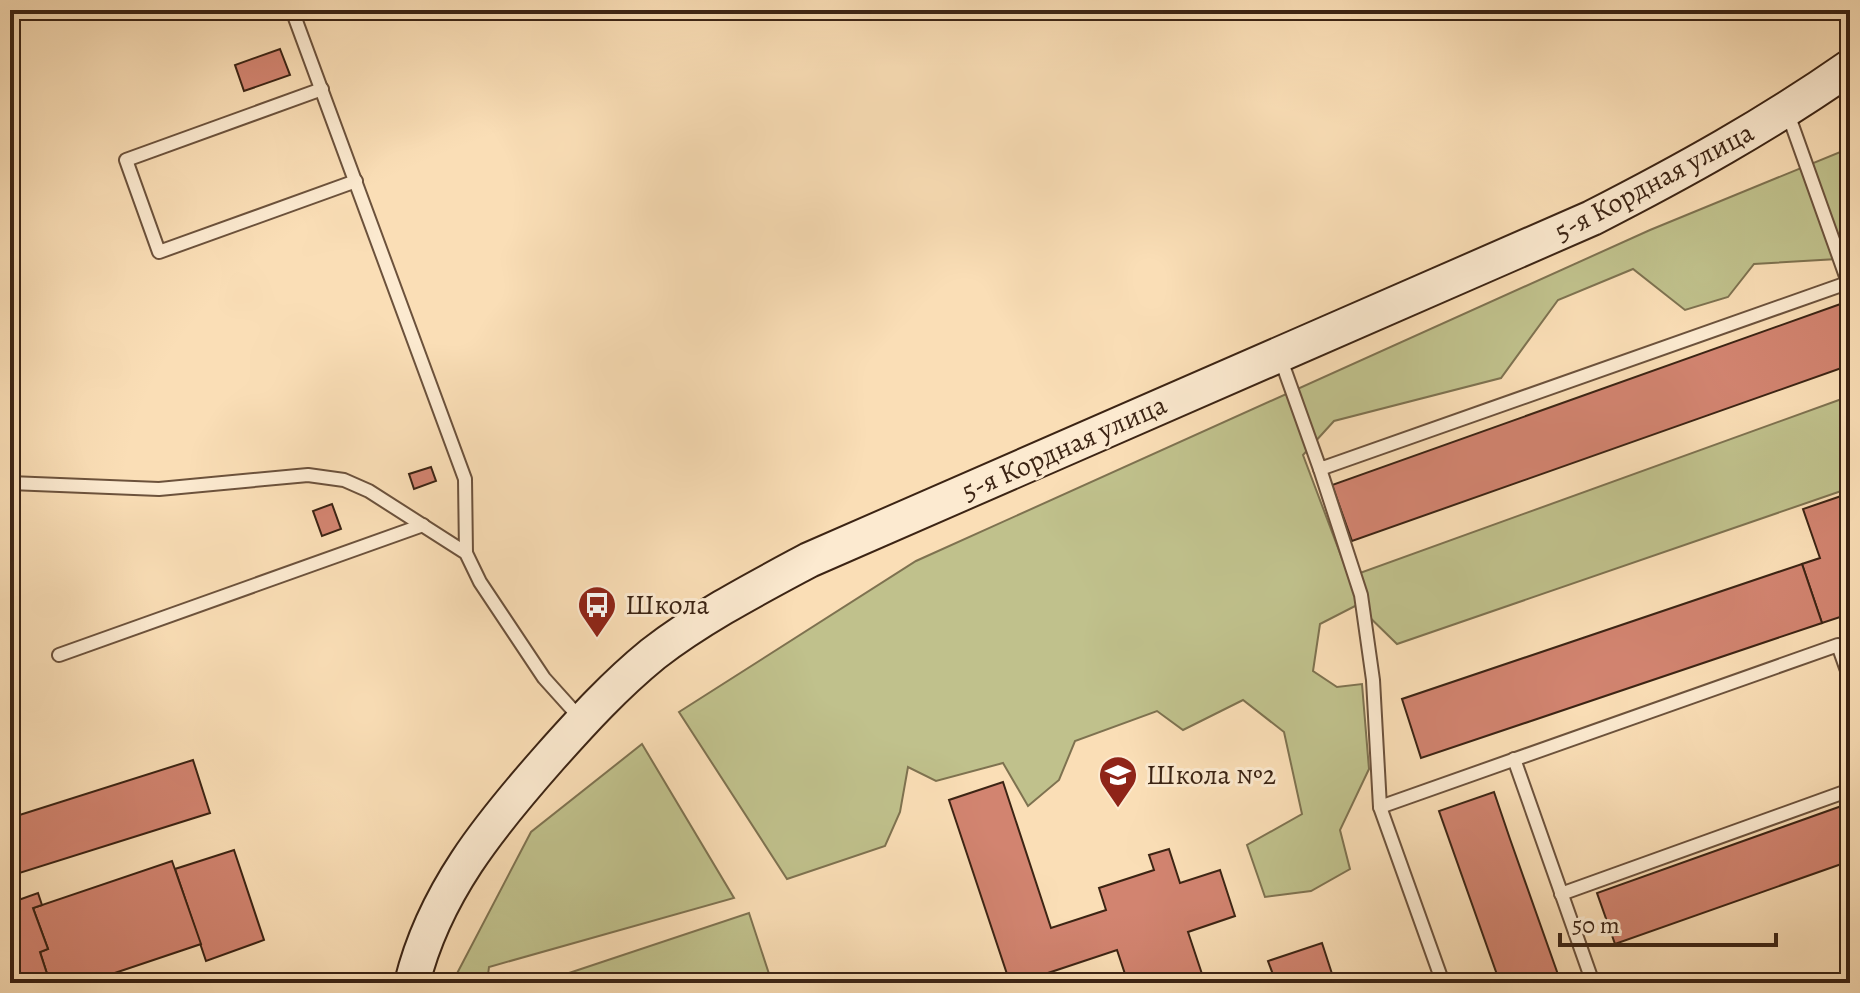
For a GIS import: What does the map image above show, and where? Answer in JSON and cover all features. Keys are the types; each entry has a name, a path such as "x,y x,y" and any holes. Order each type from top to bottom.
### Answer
{"main road":[{"name":"5-я Кордная улица","path":"412,983 421,948 447,889 494,821 582,721 654,654 720,608 809,560 1592,218 1698,164 1787,111 1850,67"}],"lane":[{"path":"292,10 465,479 466,553 480,582 544,678 582,721"},
{"path":"322,89 126,160 159,252 356,181"},
{"path":"1320,469 1849,282 1787,111"},
{"path":"1279,353 1361,595 1373,680 1380,807 1443,983"},
{"path":"10,483 159,489 308,475 344,480 369,491 466,553"},
{"path":"59,655 423,525"},
{"path":"1380,807 1838,645 1850,679"},
{"path":"1514,759 1593,983"},
{"path":"1561,894 1850,790"}],"green space":[{"path":"1850,148 1850,223 1840,233 1837,259 1754,264 1728,297 1685,310 1633,269 1558,300 1501,378 1334,421 1303,455 1349,577 1850,396 1850,488 1397,644 1357,605 1320,624 1313,671 1337,687 1362,684 1369,769 1340,830 1350,869 1311,891 1265,897 1247,845 1302,814 1284,732 1243,700 1183,730 1157,711 1075,741 1059,780 1028,806 1003,763 936,781 908,767 900,812 885,846 787,879 679,712 916,561 1650,230"},
{"path":"642,744 734,898 489,967 487,983 452,983 531,832"},
{"path":"749,913 772,983 539,983"}],"building":[{"path":"280,49 290,75 244,91 235,65"},
{"path":"1849,301 1850,365 1352,541 1332,485"},
{"path":"431,467 436,481 414,489 409,474"},
{"path":"1850,493 1850,648 1840,617 1822,623 1802,564 1820,558 1803,509"},
{"path":"332,504 341,529 322,536 313,511"},
{"path":"1802,564 1822,623 1421,758 1402,699"},
{"path":"193,760 210,813 10,876 10,818"},
{"path":"1003,782 1051,928 1106,910 1099,888 1154,870 1149,855 1169,849 1180,883 1220,870 1235,916 1188,932 1205,983 1128,983 1117,950 1042,975 1044,983 1010,983 949,800"},
{"path":"1494,792 1561,983 1500,983 1439,811"},
{"path":"1850,803 1850,861 1615,944 1597,893"},
{"path":"234,850 264,940 206,961 175,869"},
{"path":"172,861 201,944 85,983 50,983 40,952 48,949 33,908"},
{"path":"38,893 42,905 33,908 48,949 40,952 50,983 21,983 10,952 10,903"},
{"path":"1322,943 1335,983 1267,983 1275,980 1268,961"}],"place":[{"name":"Школа","path":"597,639"},
{"name":"Школа №2","path":"1118,809"}]}
